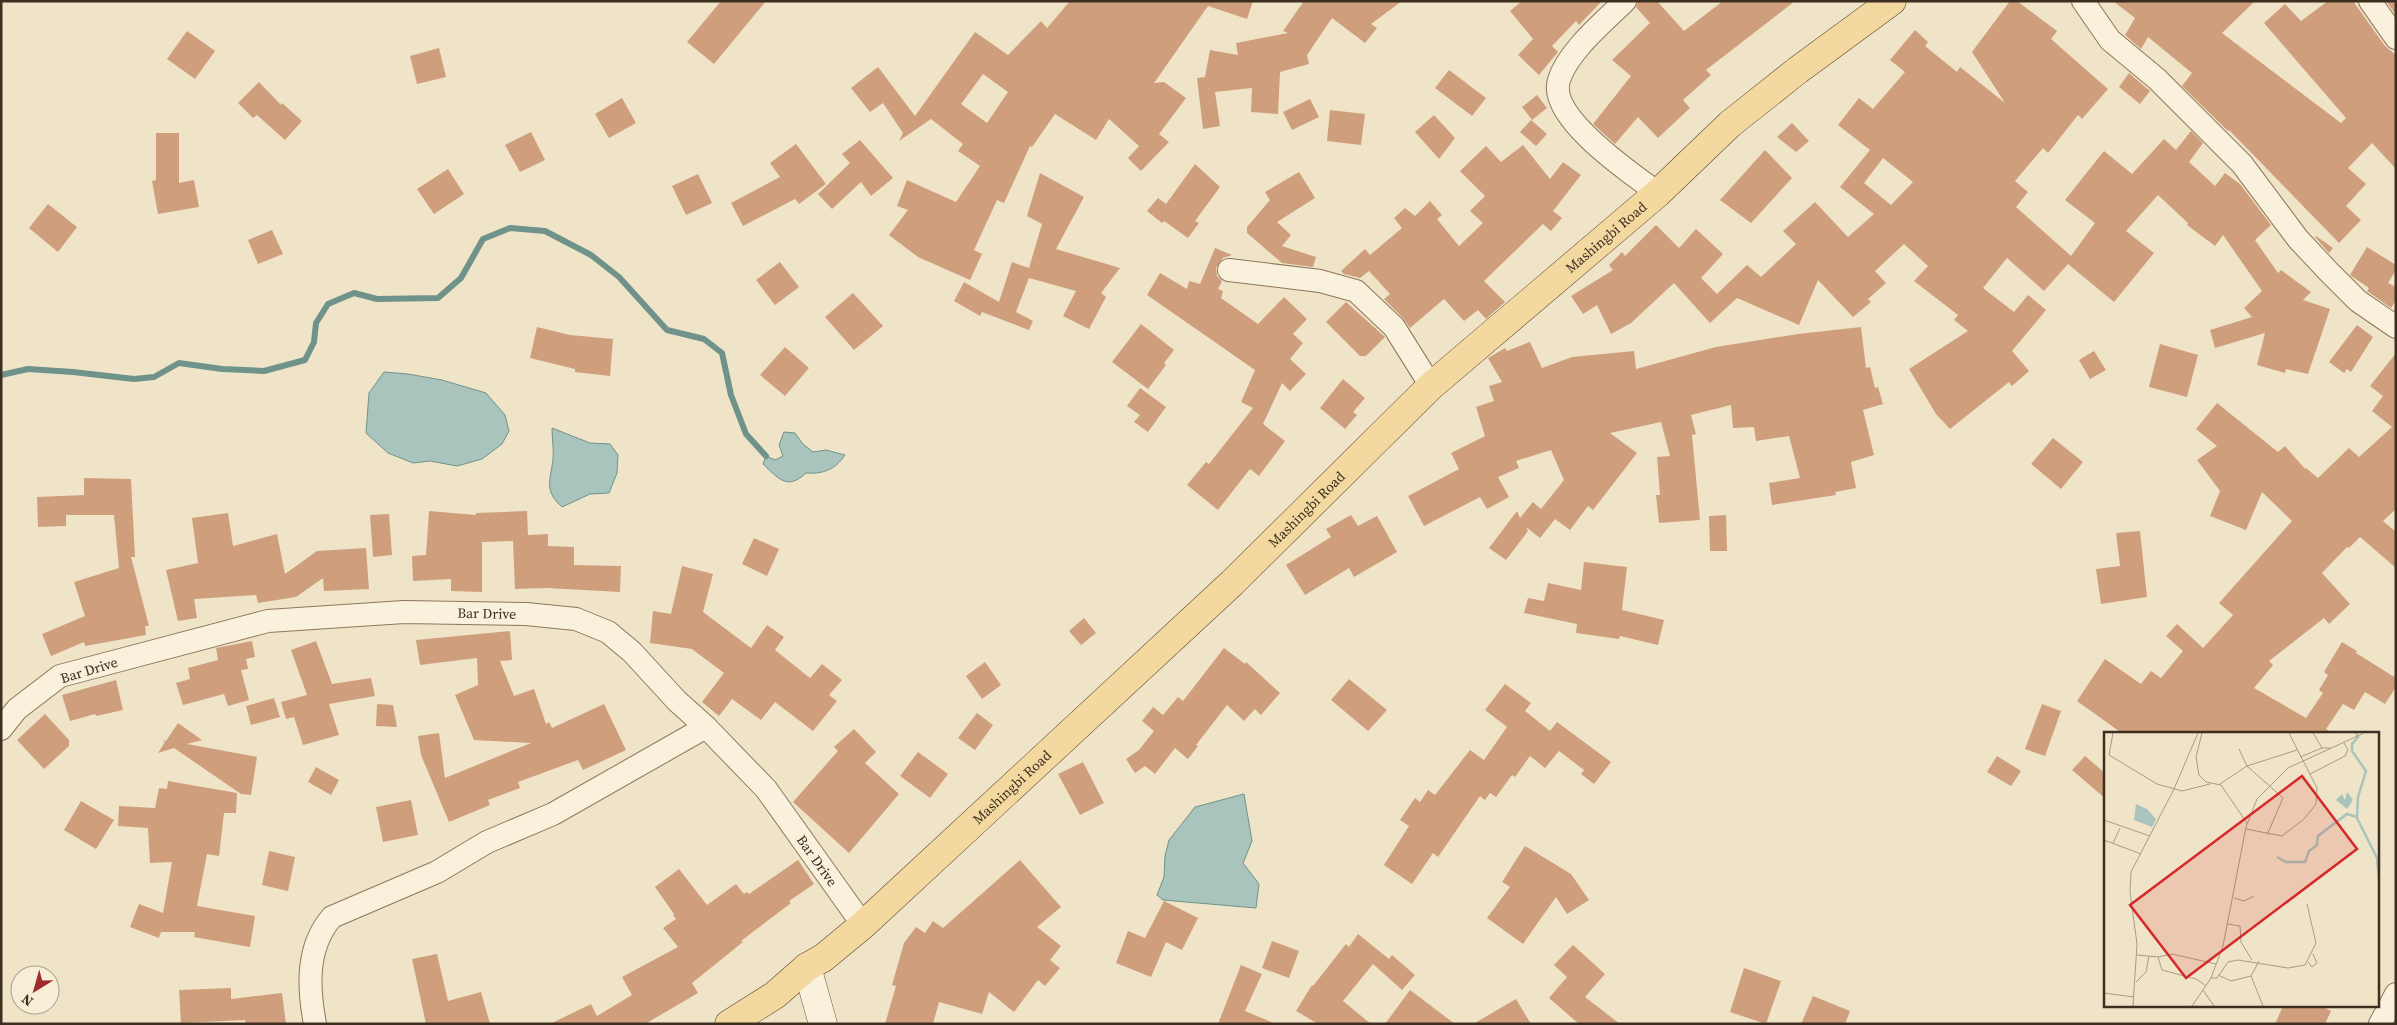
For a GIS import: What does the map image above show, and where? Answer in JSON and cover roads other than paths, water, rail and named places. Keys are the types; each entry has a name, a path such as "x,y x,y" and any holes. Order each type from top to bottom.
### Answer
{"main road":[{"name":"Mashingbi Road","path":"729,1024 775,995 807,967 823,958 864,925 1232,583 1431,386 1658,193 1730,124 1767,93 1892,1"},
{"path":"807,967 823,1024"}],"street":[{"path":"1625,1 1572,57 1559,80 1558,96 1569,115 1588,136 1613,160 1658,193"},
{"path":"2083,1 2110,40 2157,79 2242,164 2298,239 2328,271 2358,301 2396,327"},
{"path":"2370,1 2396,38"},
{"path":"1229,270 1320,281 1356,291 1394,327 1431,386"},
{"name":"Bar Drive","path":"1,730 17,709 60,676 268,621 404,612 526,614 576,619 608,632 632,652 677,701 706,727 766,789 864,925"},
{"path":"315,1024 310,967 321,930 332,917 437,872 487,842 553,814 706,727"},
{"path":"2380,1024 2396,994"}],"water":[{"path":"384,372 442,380 486,393 505,415 509,431 502,444 482,459 457,466 430,461 413,463 388,453 366,433 369,393"},
{"path":"552,428 590,443 610,444 618,455 617,473 609,493 590,494 562,507 556,501 550,491 553,456"},
{"path":"784,432 795,433 803,444 813,452 826,450 845,455 833,468 818,473 806,473 788,482 778,478 763,464 766,456 775,460 783,456 779,445"},
{"path":"1244,794 1252,841 1243,863 1259,884 1256,908 1163,900 1157,895 1164,877 1165,856 1169,840 1195,807"}],"waterway":[{"path":"1,375 28,369 134,379 154,377 179,363 222,369 264,371 305,360 314,342 316,323 328,304 354,293 377,299 438,298 461,278 483,239 510,228 545,231 591,255 619,277 667,330 704,339 722,353 731,395 746,434 766,456"}]}
